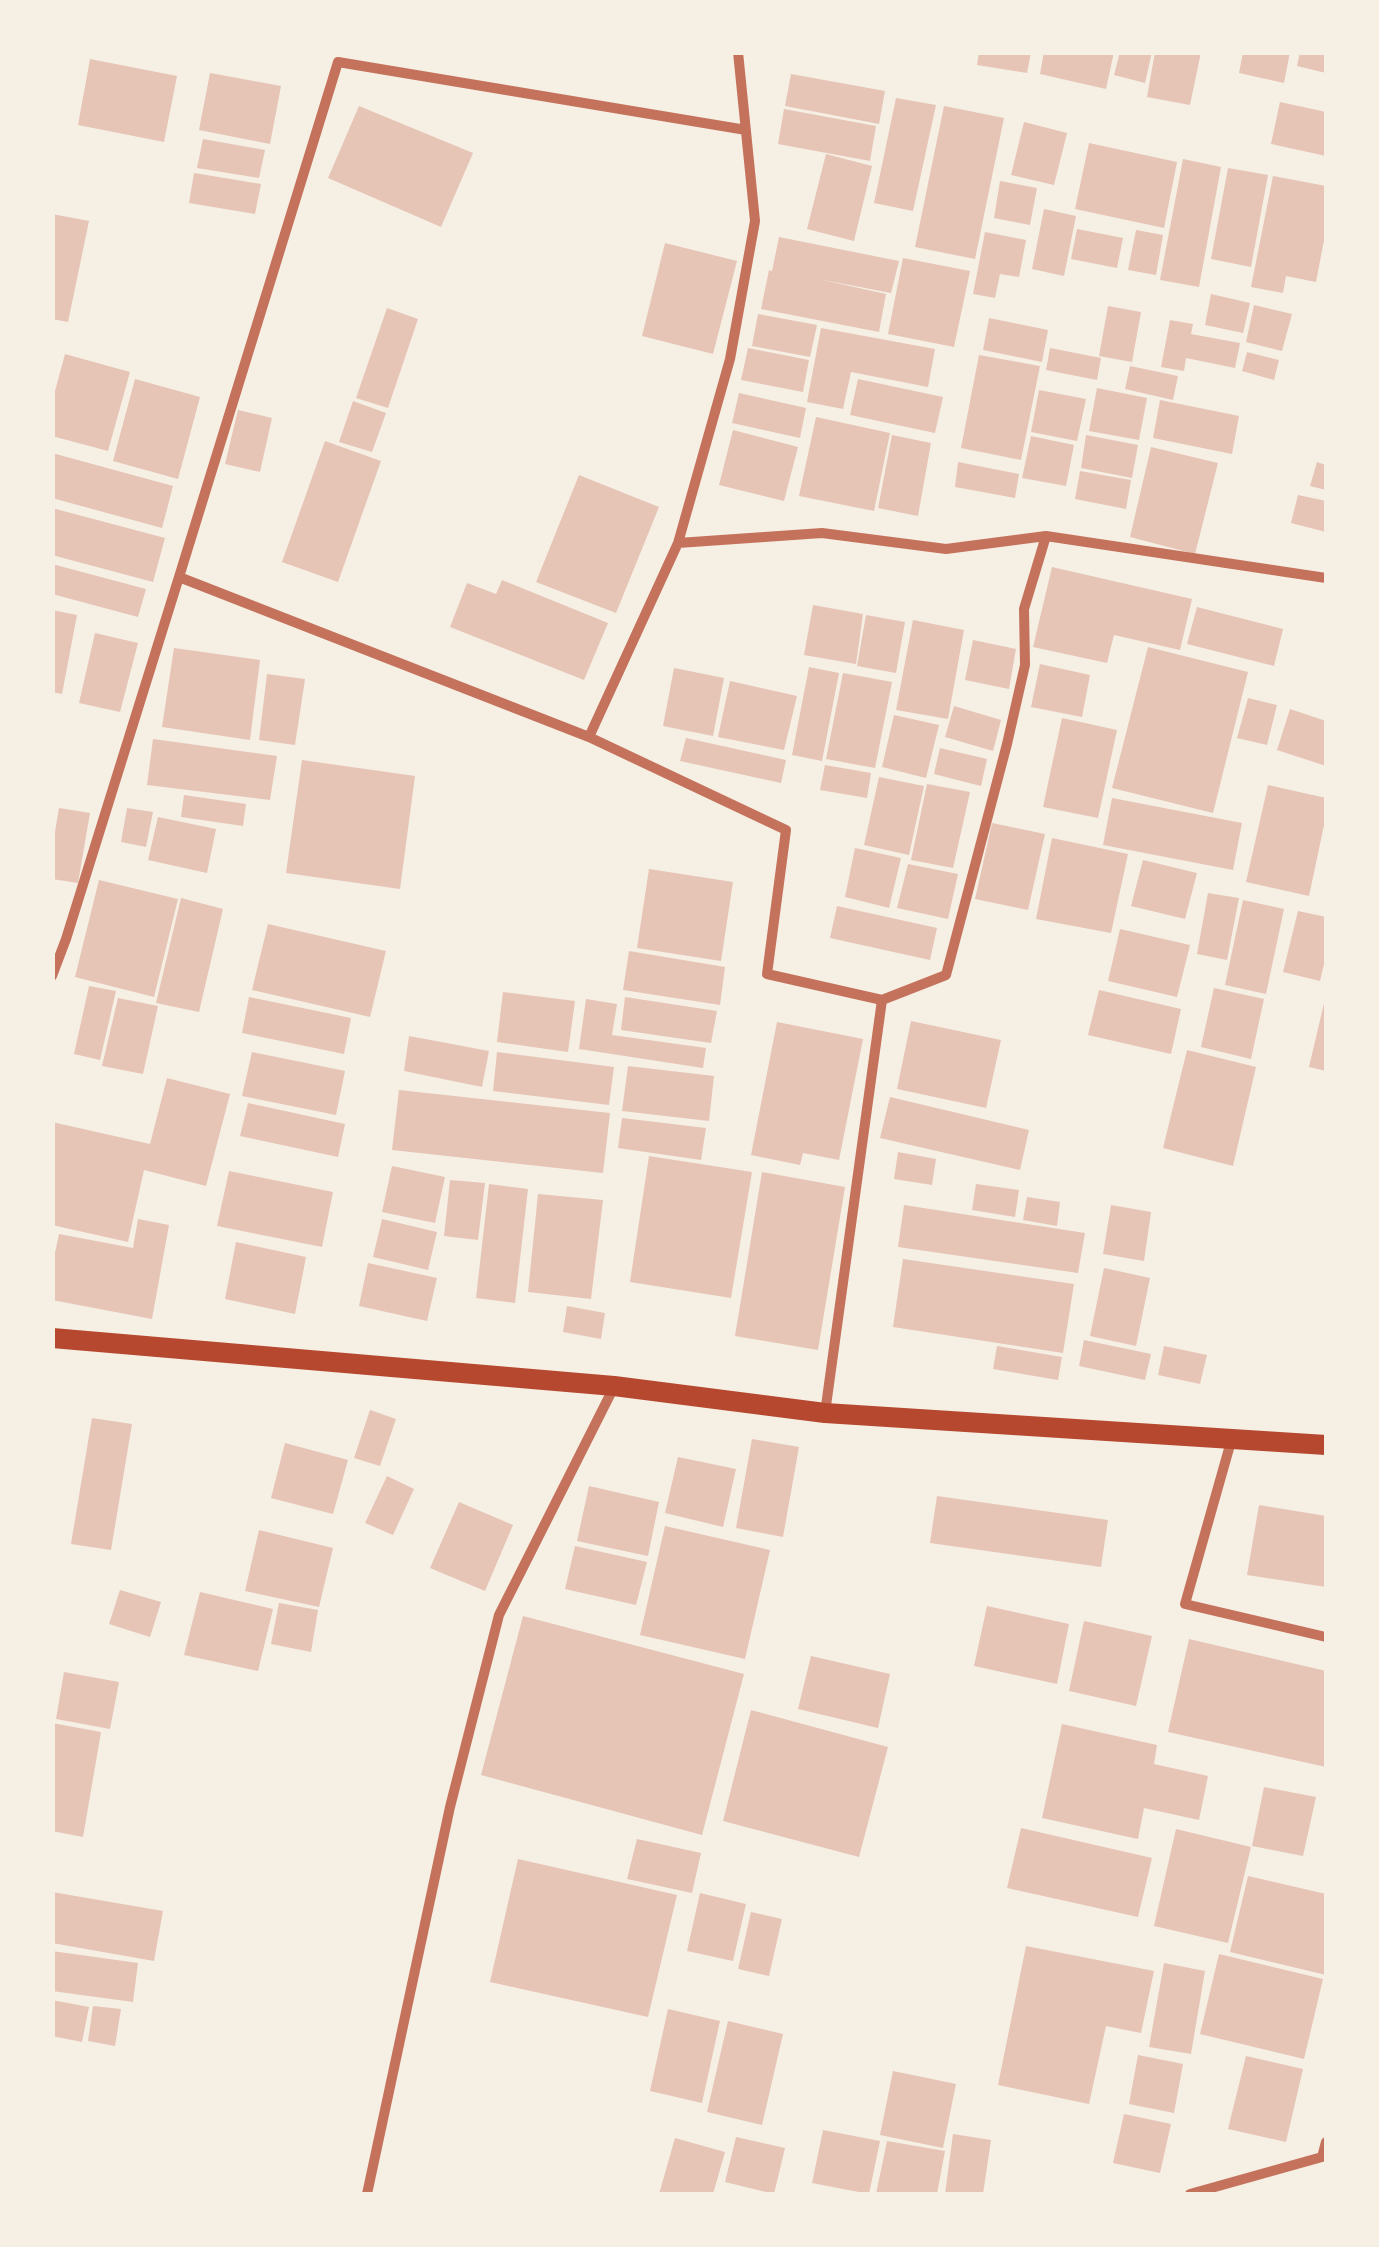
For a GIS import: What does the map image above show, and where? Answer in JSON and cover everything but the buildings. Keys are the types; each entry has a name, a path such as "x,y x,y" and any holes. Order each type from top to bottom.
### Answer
{"main road":[{"path":"52,1338 614,1386 824,1412 1326,1445"}],"street":[{"path":"589,737 678,544 730,359 755,221 738,52"},
{"path":"52,976 338,57 746,130"},
{"path":"678,544 822,533 946,549 1046,536 1326,578"},
{"path":"179,577 589,737 786,830 767,974 882,1000 946,975 1007,744 1024,666 1024,608 1046,536"},
{"path":"824,1412 882,1000"},
{"path":"367,2194 450,1807 498,1614 614,1386"},
{"path":"1232,1437 1185,1604 1326,1637"},
{"path":"1190,2194 1322,2158 1326,2142"}]}
